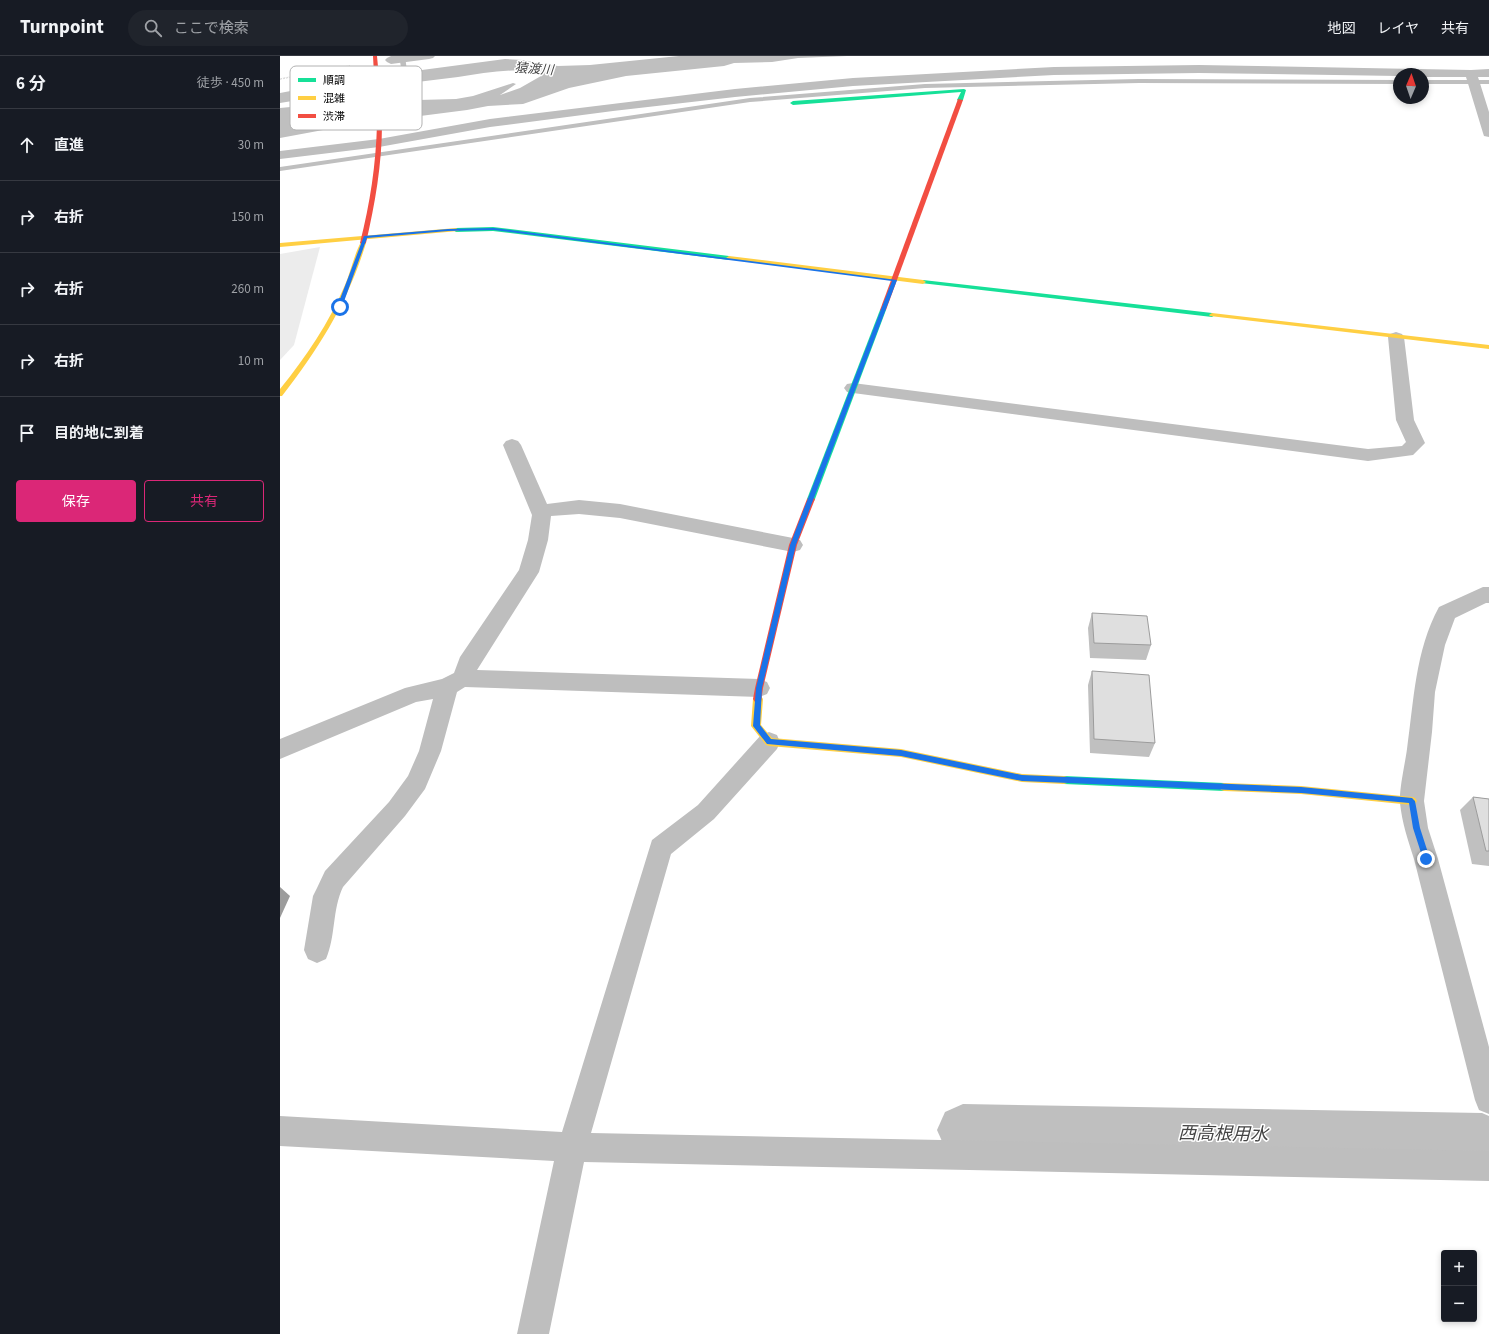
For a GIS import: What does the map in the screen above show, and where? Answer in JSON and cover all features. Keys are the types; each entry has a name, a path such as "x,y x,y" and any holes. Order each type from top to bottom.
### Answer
{"street":[{"path":"391,60 429,56"},
{"path":"280,155 379,143 490,123 735,93 853,82 1054,71 1199,69 1471,74 1489,73"},
{"path":"1471,74 1489,133"},
{"path":"793,103 964,90 895,280 793,545 759,688 756,726 769,742 901,753 1022,778 1301,790 1412,801"},
{"path":"280,394 303,366 340,307 365,237 372,199 379,143 378,130"},
{"path":"280,245 448,230 494,229 895,280 1489,347"},
{"path":"853,388 1368,455 1407,451 1416,443 1405,420 1396,337"},
{"path":"317,950 326,896 334,879 397,809 417,782 455,682 529,572 538,540 542,515 512,445"},
{"path":"540,511 579,506 620,511 793,545"},
{"path":"1489,595 1483,595 1446,613 1434,645 1424,692 1421,732 1412,801 1416,828 1426,859 1489,1100"},
{"path":"280,749 413,694 455,682 759,688"},
{"path":"533,1334 572,1147 661,848 706,812 769,742"},
{"path":"280,1131 572,1147 1489,1166"}],"path":[{"path":"342,66 375,59"},
{"path":"280,79 290,77"}],"shaded area":[{"path":"320,247 294,345 280,360 280,254"}],"water":[{"name":"猿渡川","path":"679,56 847,56 798,58 772,62 734,63 724,66 626,76 569,88 523,104 488,106 422,116 422,100 456,99 473,96 513,83 516,84 500,95 520,88 541,76 542,73 532,71 489,72 422,82 422,70 505,59 523,60 558,66 590,65"},
{"path":"290,91 290,101 280,103 280,93"},
{"path":"290,107 290,130 323,130 280,138 280,108"}],"building":[{"path":"1092,613 1147,616 1151,645 1094,643"},
{"path":"1092,671 1149,675 1155,743 1094,739"},
{"path":"1473,797 1489,799 1489,851 1486,851"}],"waterway":[{"path":"402,56 404,66"},
{"path":"280,169 750,100 925,86 1139,81 1393,82"},
{"path":"1429,82 1489,82"},
{"name":"西高根用水","path":"963,1130 1482,1139"}],"traffic: fast":[{"path":"793,103 964,90 960,100"},
{"path":"456,230 493,229 729,258"},
{"path":"923,282 1212,315"},
{"path":"811,499 883,310"},
{"path":"1064,780 1224,787"}],"traffic: slow":[{"path":"280,245 456,230"},
{"path":"280,394 307,359 330,323 349,285 363,243"},
{"path":"729,258 923,282"},
{"path":"1212,315 1489,347"},
{"path":"758,699 756,726 769,742 901,753 1022,778 1064,780"},
{"path":"1224,787 1301,790 1412,801"}],"traffic: jam":[{"path":"375,56 376,66"},
{"path":"883,310 960,100"},
{"path":"363,243 378,161 379,130"},
{"path":"758,699 759,688 793,545 811,499"}],"route":[{"path":"340,307 365,237 448,230 494,229 895,280 793,545 759,688 756,726 769,742 901,753 1022,778 1301,790 1412,801 1416,828 1426,859"}]}
